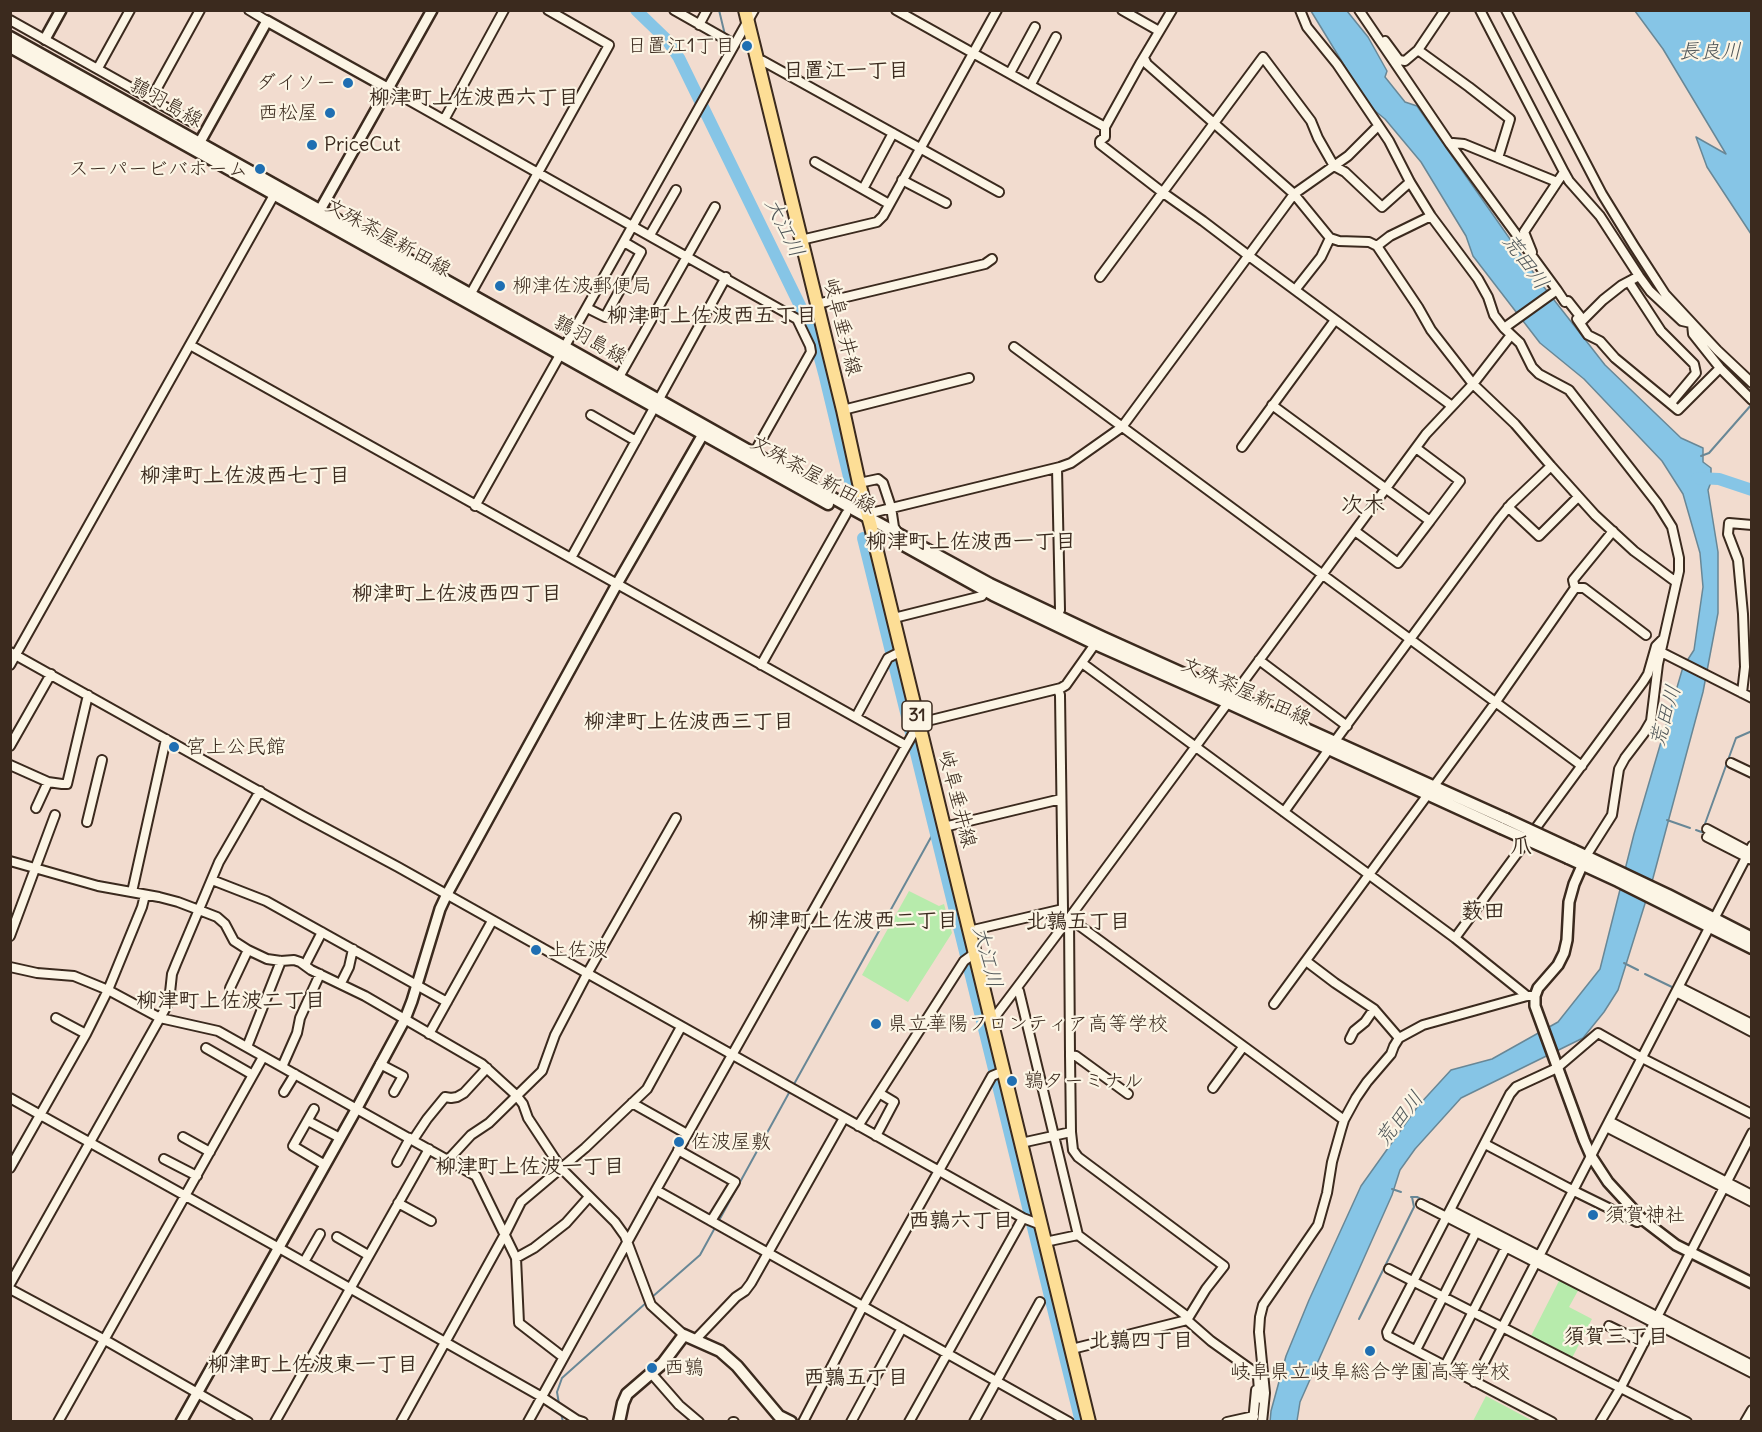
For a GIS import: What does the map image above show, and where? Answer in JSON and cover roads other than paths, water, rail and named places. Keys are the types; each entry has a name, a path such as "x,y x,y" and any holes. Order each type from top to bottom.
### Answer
{"main road":[{"name":"岐阜垂井線","path":"749,14 817,304 817,344 843,410 859,483 894,618 899,652 969,931 970,956 991,1020 998,1073 1022,1143 1032,1221 1045,1242 1089,1422"},
{"name":"鶉羽島線","path":"10,38 197,147 320,210 563,351 619,377 657,404 705,431 754,453 869,520"},
{"name":"文殊茶屋新田線","path":"10,47 197,147 274,195 657,404"},
{"name":"文殊茶屋新田線","path":"705,431 846,514 869,520 899,534 990,584 1231,700"},
{"name":"文殊茶屋新田線","path":"869,520 985,591 1095,644 1231,700 1332,745 1620,876 1712,922 1752,938"},
{"name":"文殊茶屋新田線","path":"1712,922 1752,948"},
{"path":"619,1422 627,1394 663,1363 684,1335 720,1351 729,1358 776,1419 791,1422"}],"street":[{"path":"45,39 61,10"},
{"path":"98,68 130,10"},
{"path":"151,99 200,10"},
{"path":"249,10 797,319 817,344 754,453"},
{"path":"197,147 273,10"},
{"path":"320,210 432,10"},
{"path":"444,120 504,10"},
{"path":"470,295 609,45 548,10"},
{"path":"674,10 734,44"},
{"path":"699,25 707,10"},
{"path":"896,10 1105,127"},
{"path":"801,240 872,225 883,216 998,10"},
{"path":"1122,10 1159,31"},
{"path":"1172,10 1105,127 1105,137 1100,144 1452,406"},
{"path":"1262,1422 1265,1393 1259,1332 1263,1305 1318,1225 1344,1120 1356,1098 1391,1054 1400,1038 1423,1025 1531,996 1558,965 1564,953 1569,902 1574,884 1585,860 1612,815 1619,769 1651,721 1664,653 1663,639 1679,558 1672,527 1657,503 1569,390 1539,374 1532,367 1520,342 1494,315 1488,297 1478,279 1431,216 1389,141 1337,64 1307,27 1300,10"},
{"path":"1359,10 1450,144 1588,335 1600,341 1615,358 1678,410 1720,368"},
{"path":"1364,18 1375,27 1399,60 1405,61 1418,50 1445,10"},
{"path":"1480,10 1569,181 1600,216 1650,291 1682,321 1692,324"},
{"path":"1506,10 1602,194 1665,294 1752,383"},
{"path":"475,506 705,98 749,14"},
{"path":"10,20 192,122"},
{"path":"1010,73 1035,27"},
{"path":"1030,84 1056,37"},
{"path":"1418,50 1510,119 1498,158"},
{"path":"1100,277 1263,57 1311,121 1334,166 1350,176 1382,207 1410,182"},
{"path":"1144,58 1147,64 1294,195 1309,210 1330,238 1339,241 1369,242 1377,246 1398,275 1431,330 1473,384 1515,424 1578,497 1634,551 1676,582"},
{"path":"758,60 764,61 999,192"},
{"path":"869,520 891,507 1071,463 1122,427 1294,195 1348,156 1378,126"},
{"path":"863,189 893,133"},
{"path":"1450,144 1464,144 1557,182"},
{"path":"815,162 889,204"},
{"path":"1533,259 1524,232 1564,172"},
{"path":"902,180 946,203"},
{"path":"650,235 676,189"},
{"path":"10,665 13,653 274,195"},
{"path":"619,377 715,207"},
{"path":"1377,246 1390,236 1431,216"},
{"path":"1295,290 1321,257 1330,238"},
{"path":"587,308 605,317 641,252 624,242"},
{"path":"817,304 989,261"},
{"path":"1565,302 1568,301 1583,320 1622,285 1639,276"},
{"path":"571,558 726,278"},
{"path":"1629,282 1661,331 1694,364 1696,373 1671,403"},
{"path":"1506,327 1555,291"},
{"path":"1242,447 1335,320"},
{"path":"1692,324 1693,334 1720,368 1752,400"},
{"path":"991,1020 1068,920 1426,434 1473,384 1511,334"},
{"path":"190,345 761,665 907,742"},
{"path":"1014,347 1582,766"},
{"path":"843,410 969,378"},
{"path":"1272,405 1430,521"},
{"path":"591,416 636,441"},
{"path":"181,1422 405,1019 440,909 447,894 617,585 705,431"},
{"path":"1355,531 1398,563 1460,481 1416,448"},
{"path":"1284,812 1508,507 1551,466"},
{"path":"1057,616 1060,610 1060,467"},
{"path":"859,483 878,479 886,488 894,526 899,534"},
{"path":"1508,507 1539,536 1578,497"},
{"path":"761,665 846,514"},
{"path":"1740,692 1745,668 1743,614 1738,560 1728,534 1729,523 1752,525"},
{"path":"1274,1004 1495,703 1575,588 1573,580 1613,531"},
{"path":"1575,588 1584,588 1650,637 1651,645 1644,682"},
{"path":"894,618 982,596 985,591"},
{"path":"1455,938 1644,682 1656,646 1663,639"},
{"path":"1095,644 1062,687 1060,695 1063,918 1344,1120"},
{"path":"856,717 888,658 899,652"},
{"path":"13,653 1032,1221 947,1353 909,1422"},
{"path":"1664,653 1752,698"},
{"path":"1259,660 1347,726"},
{"path":"1082,663 1531,996 1591,1156 1608,1182 1642,1219 1658,1232 1690,1252 1752,1283"},
{"path":"10,746 51,674"},
{"path":"528,1422 626,1242 917,726 1062,687"},
{"path":"10,765 48,782 67,784 88,695"},
{"path":"132,892 166,739"},
{"path":"87,822 102,760"},
{"path":"1731,763 1752,773"},
{"path":"36,808 48,782"},
{"path":"248,1422 10,1286 169,1002 172,974 219,862 260,791"},
{"path":"944,827 1061,799"},
{"path":"10,936 15,913 36,868 55,814"},
{"path":"448,1160 542,1071 555,1035 587,974 676,818"},
{"path":"1474,1382 1750,853 1707,833"},
{"path":"10,861 98,886 178,902 217,917 225,924 234,941 248,950 267,959 294,960 305,965 405,1019 487,1068 523,1104 528,1118 561,1168 615,1222 625,1236 649,1302 684,1335"},
{"path":"213,880 266,901 447,1002"},
{"path":"10,1168 86,1034 108,990 145,896"},
{"path":"969,931 1063,909"},
{"path":"1068,920 1073,1150 1078,1157 1224,1266 1206,1289 1188,1319 1072,1349"},
{"path":"429,1034 492,921"},
{"path":"305,965 321,932"},
{"path":"341,983 350,967 353,949"},
{"path":"230,988 248,950"},
{"path":"858,1125 970,956"},
{"path":"247,1047 281,961"},
{"path":"1306,961 1374,1009 1400,1038"},
{"path":"10,967 37,973 74,976 108,990 160,1018 219,1031 476,1176 516,1258 519,1323 563,1357"},
{"path":"282,1067 297,1033 300,1018 320,974"},
{"path":"1016,989 1019,991 1078,1235 1188,1319 1211,1341 1253,1371 1258,1377 1259,1391 1264,1406"},
{"path":"1677,990 1752,1024"},
{"path":"1677,990 1752,1032"},
{"path":"1350,1039 1354,1031 1365,1022 1374,1009"},
{"path":"56,1018 86,1034"},
{"path":"400,1422 505,1234 520,1202 585,1148 647,1089 681,1027"},
{"path":"1552,1422 1388,1336 1387,1332 1510,1094 1516,1087 1557,1065 1598,1033 1752,1114"},
{"path":"1213,1088 1244,1047"},
{"path":"206,1048 253,1075"},
{"path":"1070,1054 1128,1094"},
{"path":"58,1422 263,1056"},
{"path":"380,1064 403,1076 394,1092"},
{"path":"397,1162 445,1097 457,1097 487,1068"},
{"path":"803,1422 863,1306 939,1171 998,1073"},
{"path":"284,1092 295,1074"},
{"path":"876,1136 894,1102 879,1093"},
{"path":"10,1098 350,1288 583,1422"},
{"path":"632,1103 687,1134"},
{"path":"314,1110 293,1146 325,1165"},
{"path":"696,1339 736,1297 745,1292 844,1118"},
{"path":"308,1121 340,1138"},
{"path":"1608,1124 1725,1185 1752,1202"},
{"path":"1022,1143 1071,1132"},
{"path":"1600,1422 1621,1387 1752,1133"},
{"path":"183,1137 210,1152"},
{"path":"1485,1144 1637,1222 1642,1219"},
{"path":"275,1422 429,1149"},
{"path":"678,1150 735,1182 711,1221"},
{"path":"165,1159 196,1176"},
{"path":"1725,1185 1752,1195"},
{"path":"656,1190 1069,1422"},
{"path":"516,1258 534,1248 566,1223 589,1197"},
{"path":"398,1203 431,1221"},
{"path":"1421,1204 1448,1214 1656,1320 1752,1365"},
{"path":"1448,1214 1476,1232 1537,1260"},
{"path":"1416,1350 1476,1232"},
{"path":"304,1262 320,1234"},
{"path":"1045,1242 1078,1235"},
{"path":"337,1238 368,1255"},
{"path":"1444,1366 1506,1247"},
{"path":"1389,1269 1687,1422"},
{"path":"974,1422 1040,1302"},
{"path":"1656,1320 1752,1373"},
{"path":"1609,1326 1644,1343"},
{"path":"851,1422 902,1328"},
{"path":"651,1373 679,1405 699,1422"},
{"path":"1227,1422 1254,1419 1258,1377"},
{"path":"1745,1422 1752,1410"}],"water":[{"name":"荒田川","path":"1311,11 1347,11 1368,37 1387,71 1385,77 1405,102 1417,106 1540,282 1605,365 1681,438 1703,448 1703,462 1711,468 1711,482 1708,490 1718,552 1718,613 1703,692 1653,878 1618,990 1583,1038 1461,1098 1415,1149 1400,1170 1392,1195 1300,1402 1297,1421 1270,1422 1286,1356 1361,1186 1418,1106 1451,1070 1492,1059 1558,1022 1600,969 1634,834 1683,667 1694,650 1703,587 1700,553 1683,494 1662,461 1584,379 1540,343 1473,256 1466,236 1421,162 1385,119 1369,106"},
{"name":"長良川","path":"1635,11 1751,11 1751,234 1707,167 1696,137 1726,154 1663,49"}],"waterway":[{"name":"大江川","path":"636,10 667,40 679,58 808,322 825,377 851,485"},
{"path":"719,10 725,35"},
{"path":"1701,456 1709,453 1752,404"},
{"path":"1697,478 1719,479 1752,490"},
{"name":"大江川","path":"863,538 1081,1422"},
{"path":"1702,832 1736,738 1752,731"},
{"path":"1667,820 1690,828"},
{"path":"793,1086 935,830"},
{"path":"1696,830 1707,834"},
{"path":"1624,963 1638,970"},
{"path":"1645,974 1674,988"},
{"path":"1598,1038 1634,1058"},
{"path":"651,1298 700,1255 790,1091"},
{"path":"1614,1119 1620,1108"},
{"path":"1392,1189 1401,1192"},
{"path":"1411,1197 1417,1197 1447,1212"},
{"path":"1359,1319 1414,1207 1412,1197"},
{"path":"1484,1232 1535,1258"},
{"path":"1559,1270 1578,1280"},
{"path":"559,1404 557,1392 562,1378 647,1302"},
{"path":"561,1413 563,1422"}],"place":[{"name":"日置江1丁目","path":"747,46"},
{"name":"ダイソー","path":"348,83"},
{"name":"西松屋","path":"330,113"},
{"name":"PriceCut","path":"312,145"},
{"name":"スーパービバホーム","path":"260,169"},
{"name":"柳津佐波郵便局","path":"500,286"},
{"name":"宮上公民館","path":"174,747"},
{"name":"上佐波","path":"536,950"},
{"name":"県立華陽フロンティア高等学校","path":"876,1024"},
{"name":"鶉ターミナル","path":"1012,1081"},
{"name":"佐波屋敷","path":"679,1142"},
{"name":"須賀神社","path":"1593,1215"},
{"name":"岐阜県立岐阜総合学園高等学校","path":"1370,1351"},
{"name":"西鶉","path":"652,1368"}],"district":[{"name":"日置江一丁目","path":"846,71"},
{"name":"柳津町上佐波西六丁目","path":"474,98"},
{"name":"柳津町上佐波西五丁目","path":"712,316"},
{"name":"柳津町上佐波西七丁目","path":"245,476"},
{"name":"次木","path":"1363,506"},
{"name":"柳津町上佐波西一丁目","path":"971,542"},
{"name":"柳津町上佐波西四丁目","path":"457,594"},
{"name":"柳津町上佐波西三丁目","path":"689,722"},
{"name":"爪","path":"1521,846"},
{"name":"薮田","path":"1483,912"},
{"name":"柳津町上佐波西二丁目","path":"853,921"},
{"name":"北鶉五丁目","path":"1078,922"},
{"name":"柳津町上佐波二丁目","path":"231,1001"},
{"name":"柳津町上佐波一丁目","path":"530,1167"},
{"name":"西鶉六丁目","path":"961,1221"},
{"name":"須賀三丁目","path":"1616,1337"},
{"name":"北鶉四丁目","path":"1141,1341"},
{"name":"柳津町上佐波東一丁目","path":"313,1365"},
{"name":"西鶉五丁目","path":"856,1378"}]}
